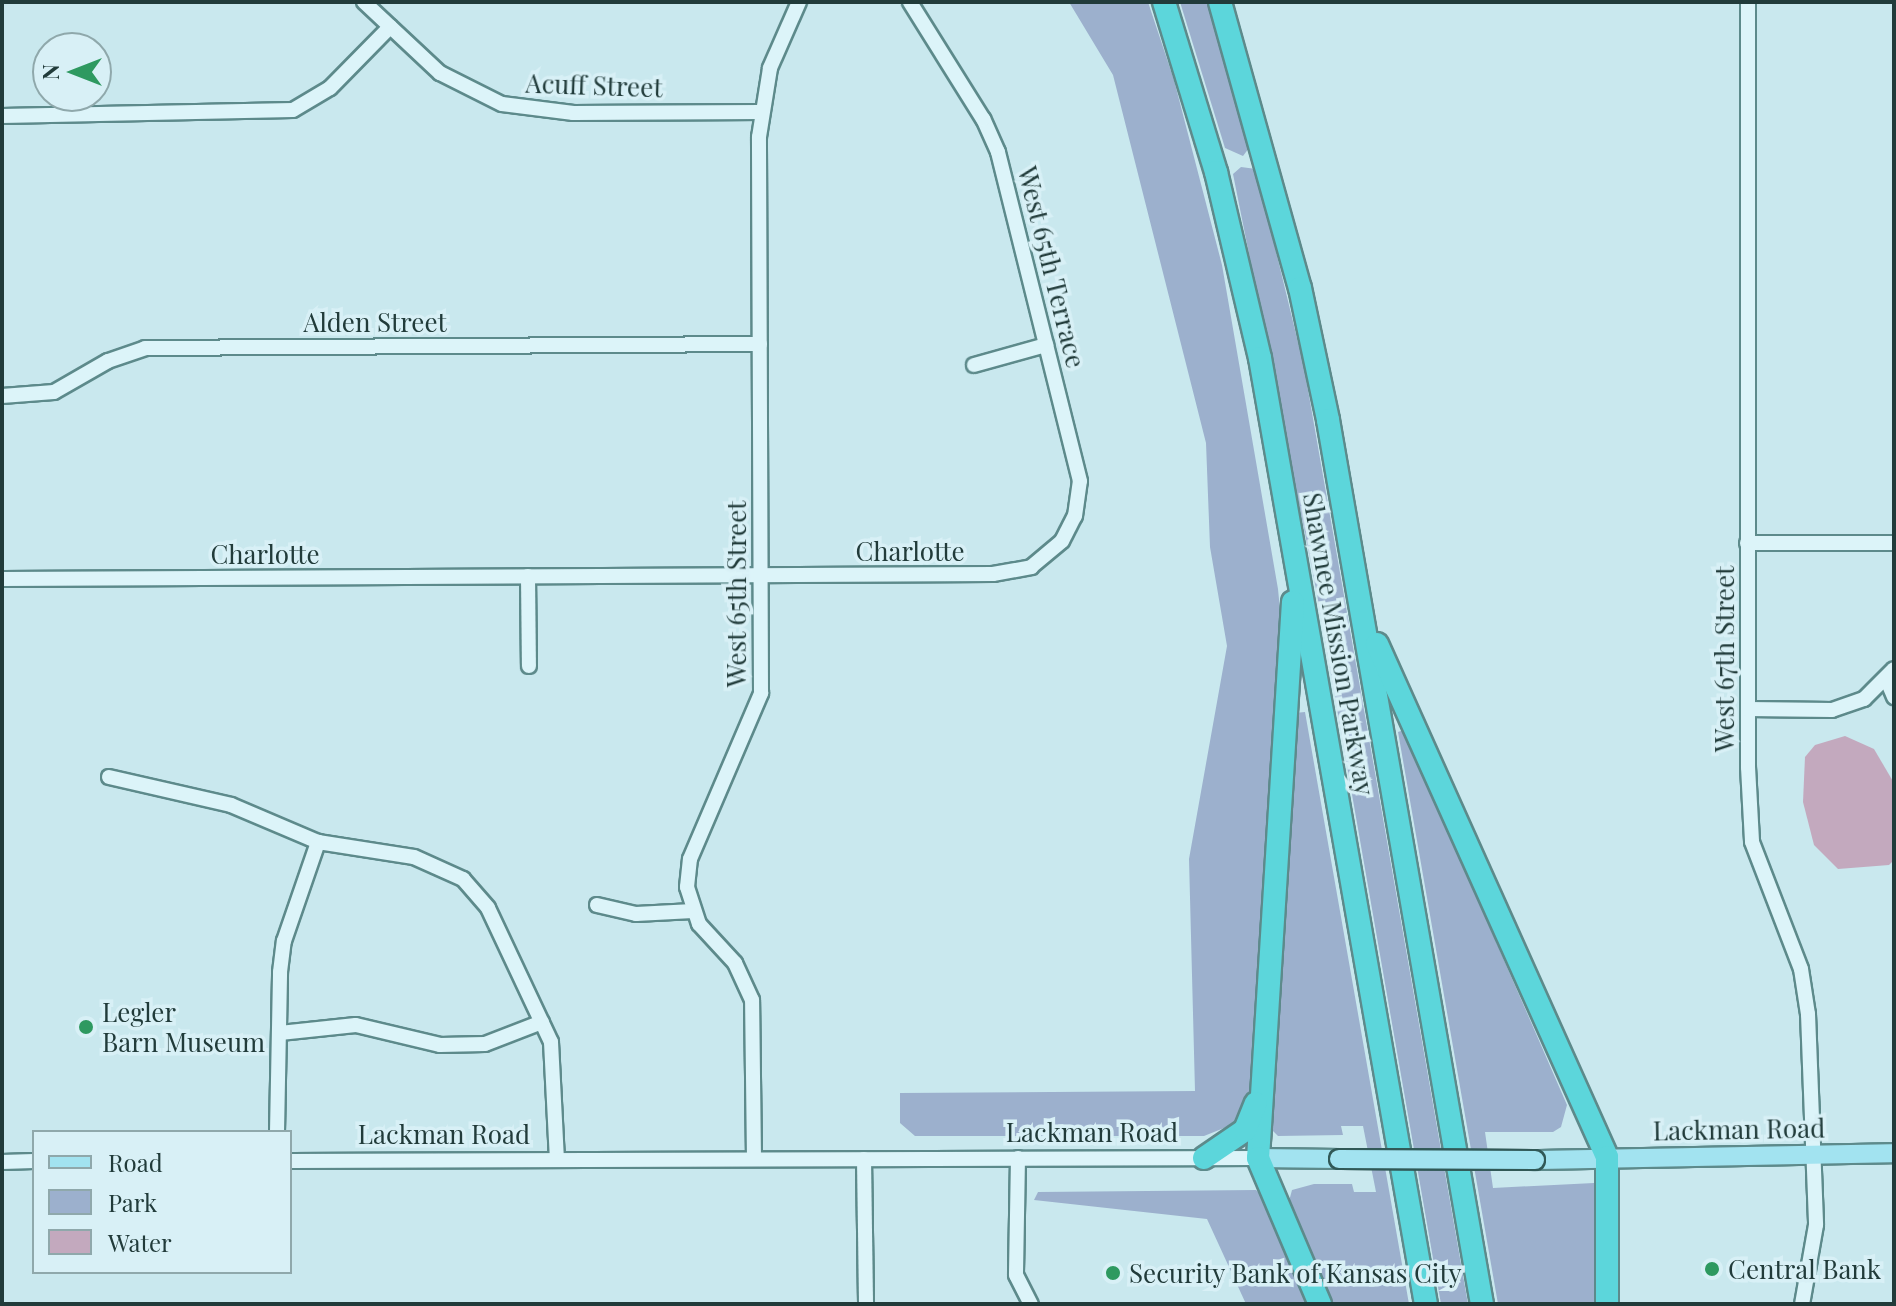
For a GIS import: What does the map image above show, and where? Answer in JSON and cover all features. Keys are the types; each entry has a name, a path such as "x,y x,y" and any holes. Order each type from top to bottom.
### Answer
{"highway":[{"name":"Shawnee Mission Parkway","path":"1164,2 1238,255 1295,552 1426,1304"},
{"name":"Shawnee Mission Parkway","path":"1220,2 1300,288 1362,606 1482,1304"},
{"path":"1295,552 1290,713 1258,1158 1320,1304"},
{"path":"1362,606 1607,1157 1607,1304"},
{"path":"1204,1158 1234,1142 1251,1121 1266,1042"}],"main road":[{"name":"Lackman Road","path":"1258,1158 1535,1160 1812,1152 1894,1153"}],"street":[{"name":"Acuff Street","path":"364,2 440,73 502,104 573,113 761,112"},
{"name":"West 65th Street","path":"693,911 687,887 690,859 761,693 761,112 770,68 799,2"},
{"name":"West 65th Terrace","path":"910,2 978,109 998,152 1080,481 1075,516 1048,556"},
{"name":"West 67th Street","path":"1748,2 1747,543 1752,842 1801,969 1808,1014 1816,1225 1802,1304"},
{"path":"2,116 293,110 330,88 390,27"},
{"name":"Alden Street","path":"2,396 54,392 108,361 145,348 760,344"},
{"path":"974,365 1046,345"},
{"path":"1747,543 1894,543"},
{"name":"Charlotte","path":"2,579 993,574 1031,567 1048,556"},
{"path":"528,576 529,666"},
{"path":"1748,709 1832,710 1864,699 1890,674"},
{"path":"1890,674 1894,697"},
{"path":"109,777 231,805 318,842 414,857 463,879 488,908 542,1022 556,1070 557,1160"},
{"path":"277,1130 284,941 318,842"},
{"path":"597,905 636,914 693,911 735,963 752,1000 754,1158"},
{"path":"280,1033 356,1025 440,1045 485,1044 542,1022"},
{"path":"1018,1158 1016,1275 1031,1304"},
{"name":"Lackman Road","path":"292,1161 1258,1158"},
{"path":"864,1159 866,1304"},
{"path":"2,1162 32,1161"}],"green space":[{"path":"1069,2 1148,2 1174,80 1222,265 1278,589 1281,620 1252,1095 1239,1122 1204,1136 915,1136 900,1123 900,1093 1195,1091 1189,859 1227,646 1210,547 1206,443 1113,75"},
{"path":"1180,2 1209,2 1252,144 1243,156 1225,148"},
{"path":"1241,167 1256,169 1304,367 1468,1304 1441,1304 1317,594 1233,174"},
{"path":"1305,712 1409,1304 1328,1304 1288,1205 1292,1190 1314,1184 1352,1184 1354,1192 1376,1192 1363,1126 1341,1126 1343,1135 1278,1136 1268,1126 1295,713"},
{"path":"1404,730 1567,1105 1561,1127 1553,1132 1485,1132 1493,1188 1594,1183 1596,1304 1498,1304 1398,732"},
{"path":"1256,1190 1266,1199 1312,1304 1246,1304 1207,1219 1034,1200 1038,1192"}],"water":[{"path":"1845,736 1874,749 1894,783 1894,860 1889,865 1838,869 1814,845 1803,802 1805,757 1815,745"}],"place":[{"name":"Legler Barn Museum","path":"86,1027"},
{"name":"Central Bank","path":"1712,1269"},
{"name":"Security Bank of Kansas City","path":"1113,1273"}]}
